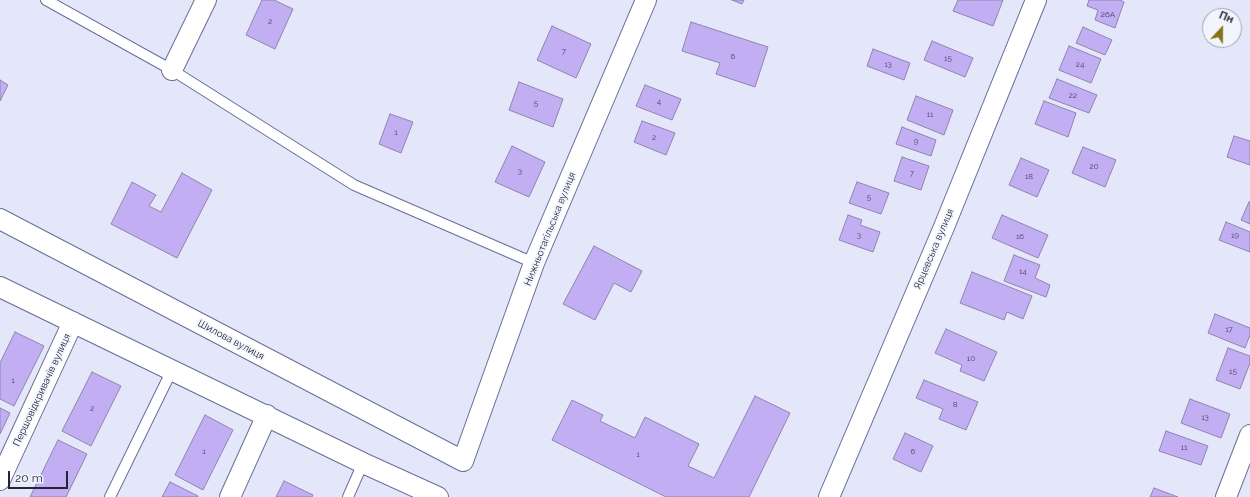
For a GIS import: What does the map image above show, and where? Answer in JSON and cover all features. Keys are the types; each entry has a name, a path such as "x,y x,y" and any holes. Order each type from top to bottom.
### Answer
{"street":[{"path":"172,70 206,0"},
{"name":"Нижньотагільська вулиця","path":"462,461 534,262 646,0"},
{"name":"Ярцевська вулиця","path":"829,497 944,226 1036,0"},
{"name":"Шилова вулиця","path":"0,219 462,461"},
{"path":"0,287 363,463 438,497"},
{"name":"Першовідкривачів вулиця","path":"0,480 73,322"},
{"path":"230,497 266,416"},
{"path":"1226,497 1250,435"}],"lane":[{"path":"46,0 172,70 354,185 534,262"},
{"path":"110,497 172,370"},
{"path":"348,497 363,463"}],"building":[{"path":"262,0 274,0 293,9 275,49 246,35"},
{"path":"732,0 744,0 742,4"},
{"path":"958,0 1003,0 993,26 953,11"},
{"path":"1089,0 1120,0 1124,2 1115,28 1095,20 1098,10 1087,6"},
{"path":"691,22 768,47 755,87 716,74 720,63 682,51"},
{"path":"552,26 591,44 576,78 537,60"},
{"path":"1083,27 1112,40 1105,55 1076,43"},
{"path":"932,41 973,58 965,77 924,60"},
{"path":"1069,46 1101,59 1091,83 1059,70"},
{"path":"873,49 910,63 904,80 867,66"},
{"path":"1057,79 1097,95 1089,113 1049,98"},
{"path":"0,80 8,85 0,101"},
{"path":"519,82 563,99 553,127 509,110"},
{"path":"645,85 681,99 672,120 636,106"},
{"path":"916,96 953,110 944,135 907,120"},
{"path":"1044,101 1076,113 1068,137 1035,124"},
{"path":"390,114 413,122 401,153 379,144"},
{"path":"642,121 675,133 666,155 634,142"},
{"path":"902,127 936,140 931,156 896,144"},
{"path":"1234,136 1250,141 1250,165 1227,157"},
{"path":"512,146 545,162 529,197 495,182"},
{"path":"1083,147 1116,160 1105,187 1072,173"},
{"path":"902,157 929,166 921,190 894,181"},
{"path":"1021,158 1049,170 1037,197 1009,185"},
{"path":"182,173 212,190 177,258 111,224 132,182 156,195 149,206 161,212"},
{"path":"857,182 889,193 881,214 849,203"},
{"path":"1250,202 1250,224 1241,220"},
{"path":"848,215 862,220 860,225 880,232 873,252 839,240"},
{"path":"1002,215 1048,235 1038,258 992,238"},
{"path":"1226,222 1250,232 1250,252 1219,240"},
{"path":"594,246 642,271 631,292 614,283 595,320 563,304"},
{"path":"1014,255 1040,265 1035,278 1050,285 1046,297 1004,281"},
{"path":"972,272 1032,296 1023,319 1007,312 1004,320 960,303"},
{"path":"1215,314 1250,328 1250,335 1245,348 1208,333"},
{"path":"946,329 997,352 984,381 960,371 962,365 935,353"},
{"path":"15,332 44,346 14,406 0,399 0,363"},
{"path":"1228,348 1250,356 1250,363 1240,389 1216,380"},
{"path":"92,372 121,386 91,446 62,431"},
{"path":"924,380 978,402 966,430 939,419 943,409 916,398"},
{"path":"755,396 790,413 749,497 666,497 552,440 572,400 603,415 600,421 635,438 645,417 699,444 688,466 714,478"},
{"path":"1190,399 1230,414 1221,438 1181,423"},
{"path":"0,408 10,413 0,434"},
{"path":"205,415 233,430 203,490 175,475"},
{"path":"1166,431 1208,446 1201,465 1159,451"},
{"path":"905,433 933,446 921,472 893,459"},
{"path":"58,440 87,454 66,497 30,497"},
{"path":"284,481 313,495 312,497 276,497"},
{"path":"170,482 198,496 198,497 162,497"},
{"path":"1154,488 1178,497 1150,497"}]}
